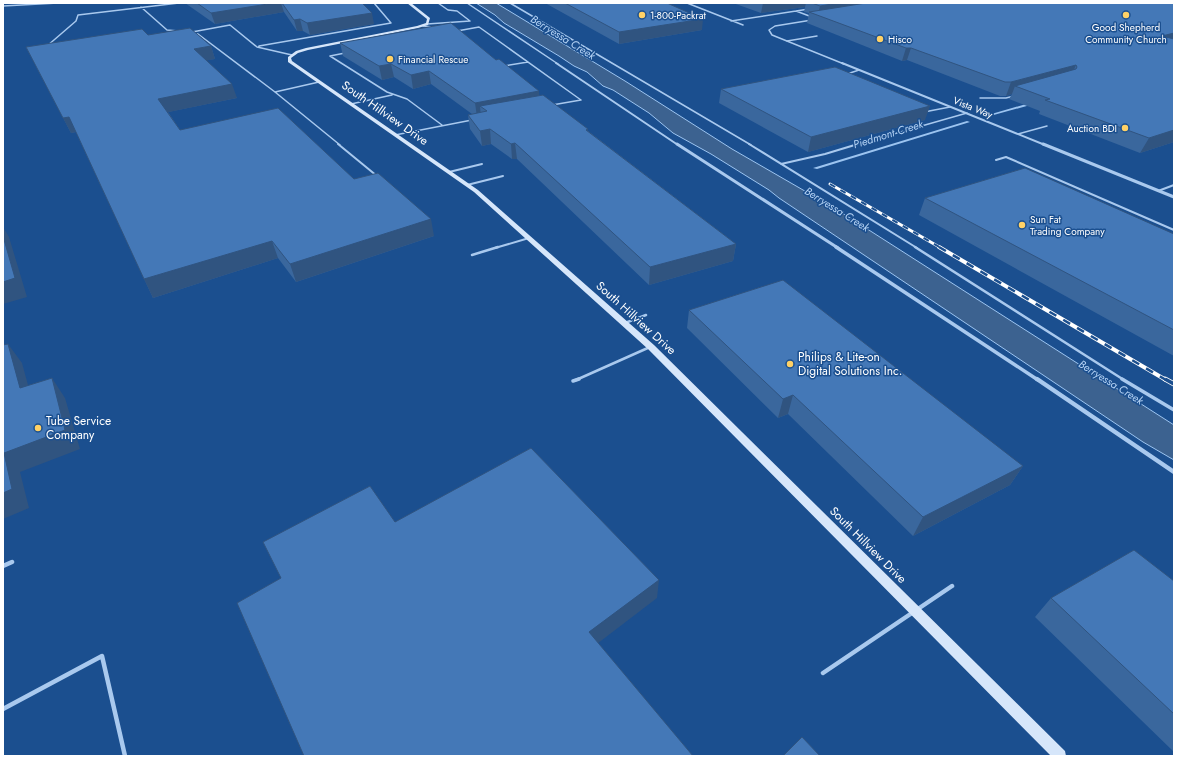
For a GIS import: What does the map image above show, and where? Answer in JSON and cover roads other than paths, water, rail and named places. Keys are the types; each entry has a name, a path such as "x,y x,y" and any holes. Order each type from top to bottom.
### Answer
{"street":[{"path":"292,55 307,49 425,25 429,20 409,3"},
{"path":"467,3 667,138 983,342 1174,472"},
{"name":"Vista Way","path":"818,19 775,26 769,30 772,35 1174,197"},
{"name":"South Hillview Drive","path":"292,55 289,58 290,62 467,185 652,347 1060,756"}],"lane":[{"path":"3,6 58,3"},
{"path":"44,48 76,21 78,15 179,3"},
{"path":"257,47 390,23 390,20 375,3"},
{"path":"425,25 470,21 457,11 448,10 438,3"},
{"path":"510,3 695,111 862,213 1078,352 1174,410"},
{"path":"687,3 743,25"},
{"path":"141,7 167,30 181,32"},
{"path":"731,21 810,8"},
{"path":"794,11 812,17"},
{"path":"292,55 257,47 230,25 188,33 198,34 275,92 379,178"},
{"path":"425,25 436,28"},
{"path":"455,32 479,27 581,100 547,106"},
{"path":"787,41 817,36"},
{"path":"345,53 330,56 387,92 407,99 442,125"},
{"path":"498,67 529,62"},
{"path":"844,75 859,70"},
{"path":"275,92 319,82"},
{"path":"980,98 1006,98 1020,94"},
{"path":"351,104 394,95"},
{"path":"922,112 950,107"},
{"path":"782,164 825,154 967,114"},
{"path":"395,135 472,120"},
{"path":"1018,134 1046,126"},
{"path":"996,160 1006,157 1174,230"},
{"path":"448,172 482,164"},
{"path":"467,185 503,176"},
{"path":"1158,191 1174,185"},
{"path":"472,255 529,238"},
{"path":"625,323 646,315"},
{"path":"573,381 652,347"},
{"path":"3,566 12,562"},
{"path":"824,673 952,586"},
{"path":"3,709 102,656 125,756"}],"water":[{"path":"476,3 496,3 625,81 732,149 836,209 1174,425 1174,460 1143,442 769,190 711,154 673,133 649,113 613,90 603,86 587,72 574,66 504,23 495,15"}],"waterway":[{"name":"Piedmont Creek","path":"990,115 1033,103"},
{"name":"Piedmont Creek","path":"815,168 968,122"}],"railway":[{"path":"830,184 941,248"},
{"path":"939,247 1166,380"},
{"path":"1165,379 1174,384"}],"place":[{"name":"1-800-Packrat","path":"642,15"},
{"name":"Good Shepherd Community Church","path":"1126,15"},
{"name":"Hisco","path":"880,39"},
{"name":"Financial Rescue","path":"390,59"},
{"name":"Auction BDI","path":"1125,128"},
{"name":"Sun Fat Trading Company","path":"1022,225"},
{"name":"Philips & Lite-on Digital Solutions Inc.","path":"790,364"},
{"name":"Tube Service Company","path":"38,428"}],"water label":[{"name":"Berryessa Creek","path":"563,37"},
{"name":"Berryessa Creek","path":"837,209"},
{"name":"Berryessa Creek","path":"1111,382"}]}
